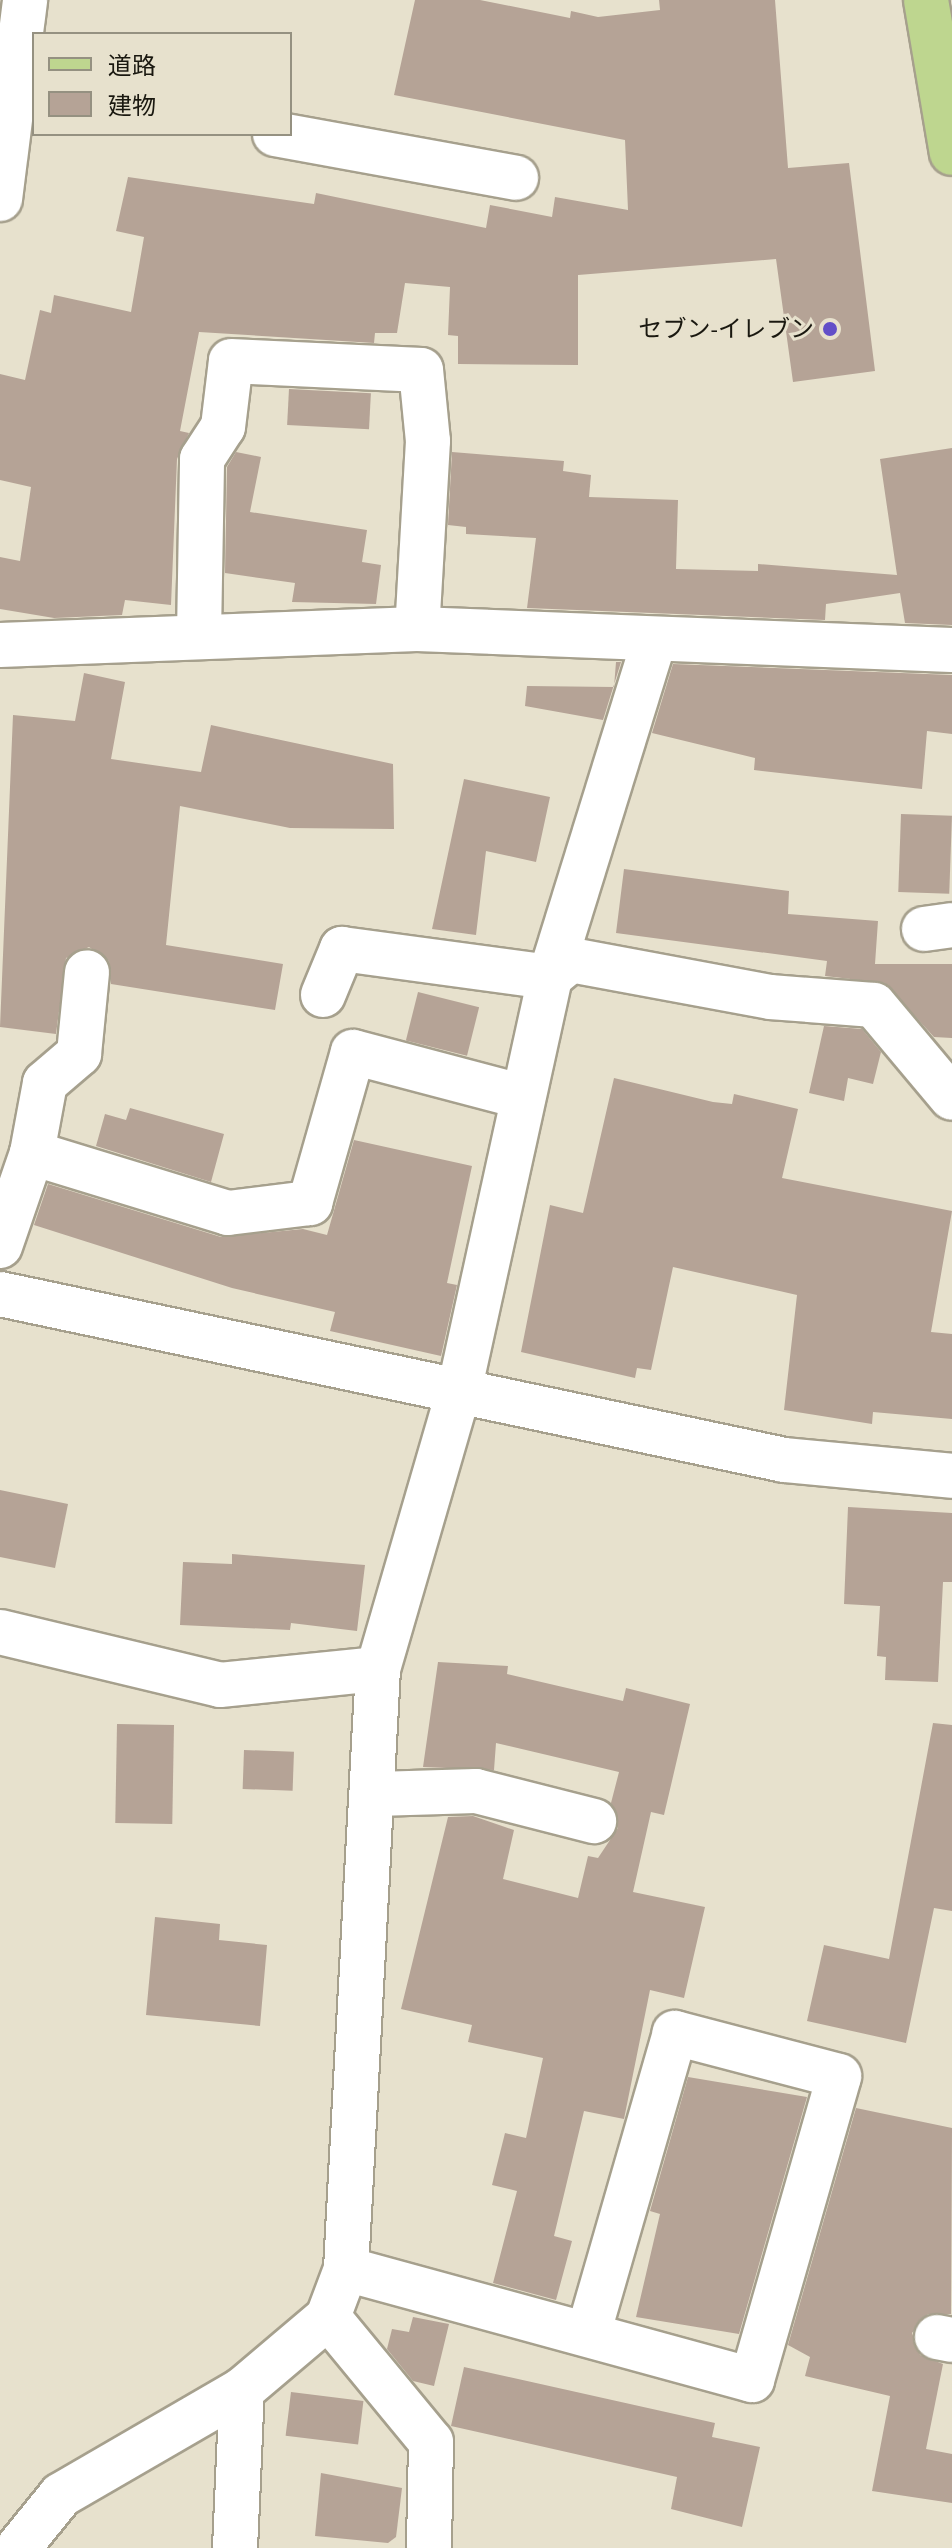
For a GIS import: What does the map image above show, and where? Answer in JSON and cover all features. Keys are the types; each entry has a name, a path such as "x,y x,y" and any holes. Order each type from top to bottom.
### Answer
{"main road":[{"path":"926,0 952,153"}],"street":[{"path":"0,199 25,90 25,0"},
{"path":"286,136 516,178"},
{"path":"199,635 202,459 223,427 231,361 421,370 428,441 417,629"},
{"path":"0,645 417,629 654,641 952,650"},
{"path":"18,2548 61,2495 242,2390 328,2317 346,2269 376,1794 378,1669 460,1387 550,977 654,641"},
{"path":"323,995 342,949 550,977 571,960 770,997 874,1005 952,1098"},
{"path":"0,1246 32,1153 45,1083 79,1054 87,972"},
{"path":"32,1153 228,1213 310,1203 353,1052 523,1097"},
{"path":"0,1294 460,1387 784,1460 952,1476"},
{"path":"0,1632 220,1685 378,1669"},
{"path":"376,1794 476,1791 594,1821"},
{"path":"346,2269 752,2380 839,2076 675,2033 588,2334"},
{"path":"328,2317 431,2442 429,2548"},
{"path":"235,2548 242,2390"}],"building":[{"path":"415,0 480,0 570,18 571,11 598,17 660,10 659,0 775,0 788,168 849,163 875,371 793,382 776,259 578,275 578,365 458,364 458,336 448,335 450,287 405,283 397,333 375,333 374,343 199,332 180,431 189,433 177,459 171,605 125,600 122,615 54,618 0,609 0,557 20,561 31,487 0,480 0,374 25,380 40,310 51,313 54,295 131,312 144,237 116,231 128,177 314,204 316,193 486,228 490,205 552,217 555,197 628,210 625,140 394,95"},
{"path":"289,389 371,393 369,429 287,425"},
{"path":"952,448 952,625 905,623 900,593 826,604 825,620 527,608 536,538 466,534 466,527 448,525 452,452 564,461 563,471 591,475 589,497 678,500 676,569 758,571 758,564 897,575 880,459"},
{"path":"236,452 261,457 250,512 367,530 362,562 381,565 376,604 292,602 295,583 225,573 227,467"},
{"path":"616,662 621,662 614,684"},
{"path":"673,664 952,675 952,734 927,731 922,789 754,770 755,758 652,733"},
{"path":"84,673 125,682 111,759 201,772 211,725 393,764 394,829 290,828 180,806 166,945 283,964 275,1010 111,984 109,961 89,947 66,958 56,1034 0,1027 13,715 75,721"},
{"path":"527,686 613,687 603,720 525,706"},
{"path":"464,779 550,797 536,862 486,851 476,935 432,929"},
{"path":"901,814 952,816 949,894 898,892"},
{"path":"624,869 789,891 788,914 878,921 875,964 952,964 952,1038 934,1037 885,983 825,976 827,961 616,933"},
{"path":"418,992 479,1007 467,1056 406,1041"},
{"path":"824,1026 862,1029 881,1052 873,1084 848,1078 844,1101 809,1093"},
{"path":"614,1078 713,1102 732,1104 734,1094 798,1109 782,1178 952,1211 931,1332 952,1334 952,1419 873,1412 872,1424 784,1410 797,1295 673,1267 651,1370 637,1368 635,1378 521,1352 550,1205 583,1213"},
{"path":"130,1108 224,1134 211,1182 96,1146 105,1114 126,1120"},
{"path":"354,1140 472,1166 447,1283 457,1285 441,1356 330,1331 335,1312 232,1288 34,1225 48,1184 221,1237 303,1229 327,1235"},
{"path":"0,1490 68,1504 55,1568 0,1557"},
{"path":"848,1507 952,1513 952,1582 943,1582 938,1682 885,1680 886,1657 877,1656 880,1606 844,1604"},
{"path":"232,1554 365,1565 357,1631 291,1623 290,1630 180,1625 183,1562 232,1564"},
{"path":"438,1662 508,1666 507,1674 623,1701 626,1688 690,1704 664,1815 651,1812 633,1892 705,1907 684,1998 650,1990 624,2119 584,2111 554,2236 572,2241 556,2300 493,2283 517,2191 492,2185 505,2133 526,2138 543,2058 468,2042 472,2025 401,2009 448,1817 473,1816 514,1830 503,1879 578,1898 588,1856 598,1858 618,1828 611,1803 619,1772 496,1743 494,1770 423,1767"},
{"path":"933,1723 952,1725 952,1911 934,1908 906,2043 807,2021 824,1945 889,1959"},
{"path":"117,1724 174,1725 172,1824 115,1823"},
{"path":"244,1750 294,1752 293,1791 243,1789"},
{"path":"155,1917 220,1924 219,1940 267,1945 260,2026 146,2015"},
{"path":"688,2077 807,2097 739,2334 636,2317 660,2214 650,2211"},
{"path":"856,2108 952,2128 951,2314 928,2314 912,2333 920,2355 943,2364 926,2449 952,2454 952,2503 872,2491 890,2396 805,2376 810,2357 788,2345"},
{"path":"413,2317 449,2324 434,2386 413,2381 387,2349 392,2329 409,2332"},
{"path":"464,2367 715,2423 712,2437 760,2447 742,2527 671,2509 677,2477 451,2426"},
{"path":"291,2392 363,2401 358,2445 286,2436"},
{"path":"321,2473 402,2488 396,2537 388,2543 315,2536"}],"place":[{"name":"セブン-イレブン","path":"830,329"}]}
